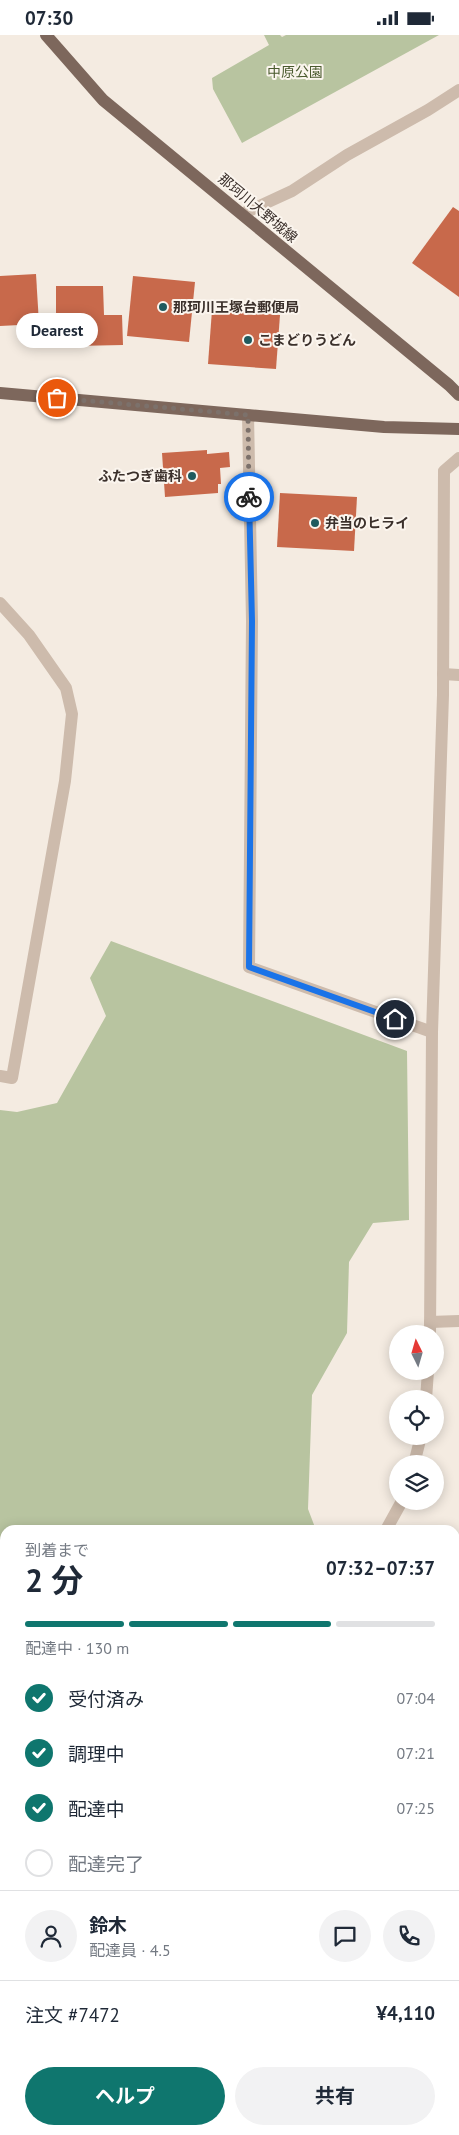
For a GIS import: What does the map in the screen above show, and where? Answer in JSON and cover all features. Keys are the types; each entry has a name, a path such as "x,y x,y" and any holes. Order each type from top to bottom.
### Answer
{"main road":[{"name":"那珂川大野城線","path":"46,35 103,100 459,395"},
{"path":"0,393 384,427 459,429"}],"street":[{"path":"242,215 292,191 347,155 428,110 459,90"},
{"path":"248,415 252,621 249,967 432,1032"},
{"path":"430,1325 432,1032 443,675 444,471 459,458"},
{"path":"0,603 29,635 66,688 72,714 62,801 12,1078 0,1076"},
{"path":"443,675 459,675"},
{"path":"442,1325 459,1321"},
{"path":"389,1525 397,1510"}],"green space":[{"name":"中原公園","path":"264,35 280,35 282,37 286,35 439,35 242,143 213,89 212,78 269,45"},
{"path":"111,941 407,1051 409,1220 373,1223 349,1262 347,1333 312,1395 308,1509 314,1525 0,1525 0,1110 17,1112 57,1103 106,1016 90,978"}],"building":[{"path":"453,207 459,211 459,297 412,263"},
{"path":"36,274 39,324 0,326 0,276"},
{"path":"133,276 195,282 189,342 127,336"},
{"path":"56,286 103,286 104,315 122,315 123,345 75,346 74,321 56,321"},
{"path":"212,310 280,315 276,369 208,364"},
{"name":"ふたつぎ歯科","path":"207,450 207,454 229,452 230,467 220,468 221,484 218,484 218,493 165,497 162,453"},
{"path":"280,493 357,497 354,551 277,547"}],"way so far":[{"path":"57,398 248,415 249,497"}],"place":[{"name":"那珂川王塚台郵便局","path":"163,307"},
{"name":"こまどりうどん","path":"248,340"},
{"name":"Dearest","path":"57,398"},
{"name":"ふたつぎ歯科","path":"192,476"},
{"name":"弁当のヒライ","path":"315,523"}],"route":[{"path":"249,497 252,621 249,967 395,1019"}]}
